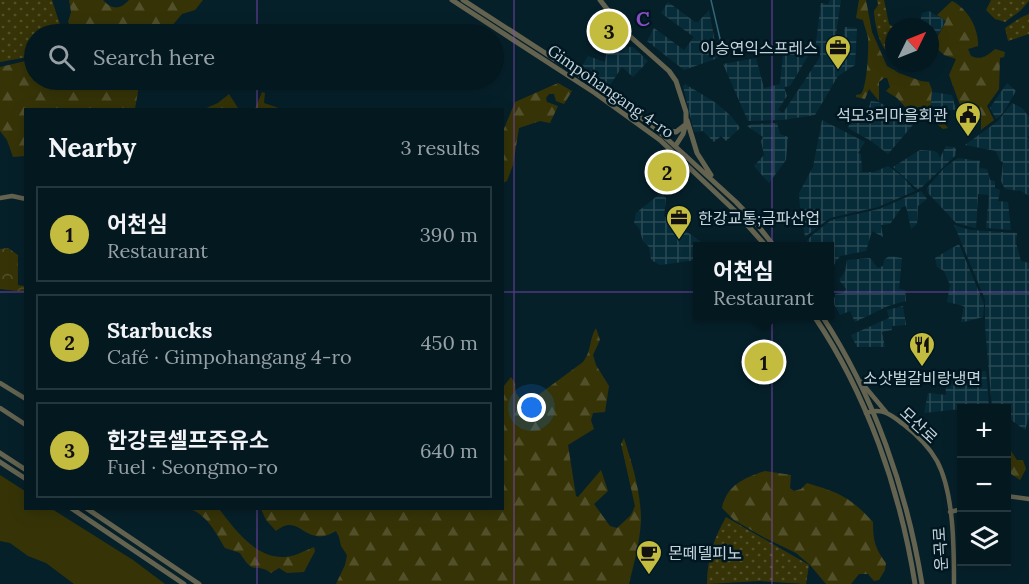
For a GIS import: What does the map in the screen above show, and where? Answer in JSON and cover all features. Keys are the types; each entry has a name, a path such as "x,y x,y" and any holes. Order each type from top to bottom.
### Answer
{"street":[{"name":"Gimpohangang 4-ro","path":"452,0 489,24"},
{"name":"Gimpohangang 4-ro","path":"463,0 500,24"},
{"path":"600,0 624,31 673,75 680,88 697,153 715,181"},
{"name":"Gimpohangang 4-ro","path":"504,27 654,127 715,181 749,215 771,242"},
{"name":"Gimpohangang 4-ro","path":"504,34 595,93 660,140 734,210 762,242"},
{"path":"676,145 683,134 686,112"},
{"path":"654,127 676,132 686,123"},
{"path":"0,198 12,196 24,199"},
{"path":"817,320 844,364 869,412 903,500 922,584"},
{"path":"825,320 857,376 886,412"},
{"path":"857,376 896,499 915,584"},
{"path":"0,383 24,398"},
{"path":"0,408 24,423"},
{"name":"모산로","path":"869,412 886,412 910,429 933,454 944,477 950,512"},
{"path":"0,453 24,469"},
{"path":"0,462 24,478"},
{"path":"1011,497 1029,499"},
{"path":"74,510 184,584"},
{"path":"89,510 199,584"},
{"path":"950,512 957,510"},
{"name":"운곡로","path":"950,512 954,584"}],"shaded area":[{"path":"830,0 841,0 835,41 843,39 845,27 857,28 855,65 838,76 815,115 783,120 748,121 723,64 756,58 764,88 780,84 783,54 814,46 790,86 784,87 787,96 778,110 783,113 820,57 820,47 816,46 816,42 821,3 828,4"},
{"path":"668,2 695,22 698,22 709,10 718,58 684,70 647,41 654,28 684,50 694,37 661,13"},
{"path":"929,11 946,21 939,33 939,18 921,18 922,13"},
{"path":"633,47 648,61 633,77 622,67 610,85 582,66 588,56 605,62 607,48"},
{"path":"1007,83 1016,91 1003,113 996,119 990,108"},
{"path":"685,84 716,103 732,117 740,128 726,141 721,136 714,142 703,131 694,132 683,86"},
{"path":"932,92 952,95 956,110 941,109 942,117 930,114"},
{"path":"871,101 917,120 888,154 848,128 852,116 866,116"},
{"path":"1012,103 1022,108 1029,117 1027,138 1029,139 1029,196 1021,191 1005,189 1001,181 1003,162 1000,161 996,151 965,145 998,121"},
{"path":"822,120 865,142 858,153 861,154 862,172 874,172 888,166 902,176 915,191 878,207 830,218 805,237 799,193 813,167"},
{"path":"777,123 780,134 788,137 786,160 769,183 754,166 764,155 761,141 763,137 747,126"},
{"path":"946,146 956,148 956,155 921,188 917,189 893,167 920,150 934,151 940,158"},
{"path":"958,158 980,161 980,168 987,169 990,180 995,181 995,188 1000,190 998,201 1008,202 1011,230 986,228 989,195 978,194 976,228 956,223 928,193 927,188 944,168"},
{"path":"921,191 927,199 918,206 917,224 911,229 906,206 902,207 890,224 881,225 883,237 872,231 866,251 840,256 834,265 834,242 806,242 831,220 879,209"},
{"path":"661,193 666,198 664,216 700,241 693,242 693,261 660,265 651,260 649,247 643,241 639,228 634,223 636,213"},
{"path":"954,225 970,230 1017,233 1016,243 1021,261 1029,263 1029,417 1025,430 1011,420 1011,404 992,404 985,299"},
{"path":"959,244 984,304 983,317 964,322 961,322 964,306 947,302 950,285 944,271 937,267 935,258"},
{"path":"889,256 902,258 899,289 905,290 906,301 888,306 855,322 850,311 840,315 834,304 834,298 835,294 843,293 846,289 839,280 845,272 847,260 870,258 878,268 883,266 884,260"},
{"path":"903,306 906,325 892,326 892,330 882,332 885,347 857,347 851,335 889,318 887,310"},
{"path":"986,371 989,404 957,404 957,409 924,413 928,393 946,395 945,377"}],"green space":[{"path":"0,0 52,0 60,24 24,24 24,58 0,62"},
{"path":"69,0 103,0 116,8 129,0 203,0 195,10 182,14 174,24 69,24 71,12"},
{"path":"859,0 866,0 872,32 885,61 885,72 897,72 929,82 932,90 930,113 938,116 948,128 943,129 931,119 909,111 897,98 886,91 890,87 887,78 879,82 879,101 869,89 865,99 856,97 861,94 865,84 868,38 863,20 856,18"},
{"path":"877,0 884,0 888,18 885,18 885,49 880,41 874,11 878,5"},
{"path":"991,0 1029,1 1005,22 995,19 986,10"},
{"path":"952,1 968,14 978,40 978,46 968,49 971,56 982,58 995,49 1005,52 1004,57 1000,58 999,89 987,106 994,120 981,130 981,119 977,115 968,121 959,120 960,105 949,75 956,59 944,55 939,50 939,34 946,21 937,15"},
{"path":"1029,14 1029,34 1008,41 1005,28"},
{"path":"24,61 24,90 138,90 135,108 24,108 24,156 13,157 7,140 0,131 0,67"},
{"path":"558,83 572,91 564,104 556,101 554,94 549,94 546,98 547,102 558,106 550,123 540,121 519,128 513,165 507,181 504,182 504,129 515,102"},
{"path":"262,92 265,93 264,103 279,108 255,108"},
{"path":"229,94 238,108 206,108 218,103"},
{"path":"8,248 18,255 18,285 24,286 24,292 0,289 0,249"},
{"path":"596,328 600,340 593,355 596,365 609,386 605,412 593,413 591,420 594,429 568,445 576,496 578,497 601,470 608,491 594,504 610,526 617,528 631,515 635,506 621,444 624,438 638,489 641,510 638,544 629,584 336,584 347,555 336,531 325,536 317,536 291,525 276,531 266,520 261,510 504,510 504,386 511,377 515,383 516,393 526,404 583,362"},
{"path":"1011,451 1017,460 1023,460 1026,469 1020,480 1011,474"},
{"path":"765,471 791,475 790,488 794,491 801,489 807,483 836,493 851,501 865,514 873,522 875,544 886,563 879,580 874,581 868,574 859,574 851,584 826,584 796,553 734,520 722,508 724,500 732,488 743,480"},
{"path":"0,475 24,490 24,510 54,510 133,560 165,584 74,584 46,563 28,556 10,543 0,541"},
{"path":"192,510 220,510 246,540 262,552 272,556 290,556 314,547 315,551 304,572 287,573 279,568 271,573 262,568 252,567 240,553 225,548 206,520"},
{"path":"726,517 809,565 806,584 760,581 707,584 712,549"}],"waterway":[{"path":"711,0 724,56"}],"place":[{"name":"한강로셀프주유소","path":"609,31"},
{"name":"이승연익스프레스","path":"838,71"},
{"name":"석모3리마을회관","path":"968,138"},
{"name":"Starbucks","path":"667,172"},
{"name":"한강교통;금파산업","path":"679,241"},
{"name":"어천심","path":"764,362"},
{"name":"소삿벌갈비랑냉면","path":"922,368"},
{"name":"몬떼델피노","path":"649,576"}]}
